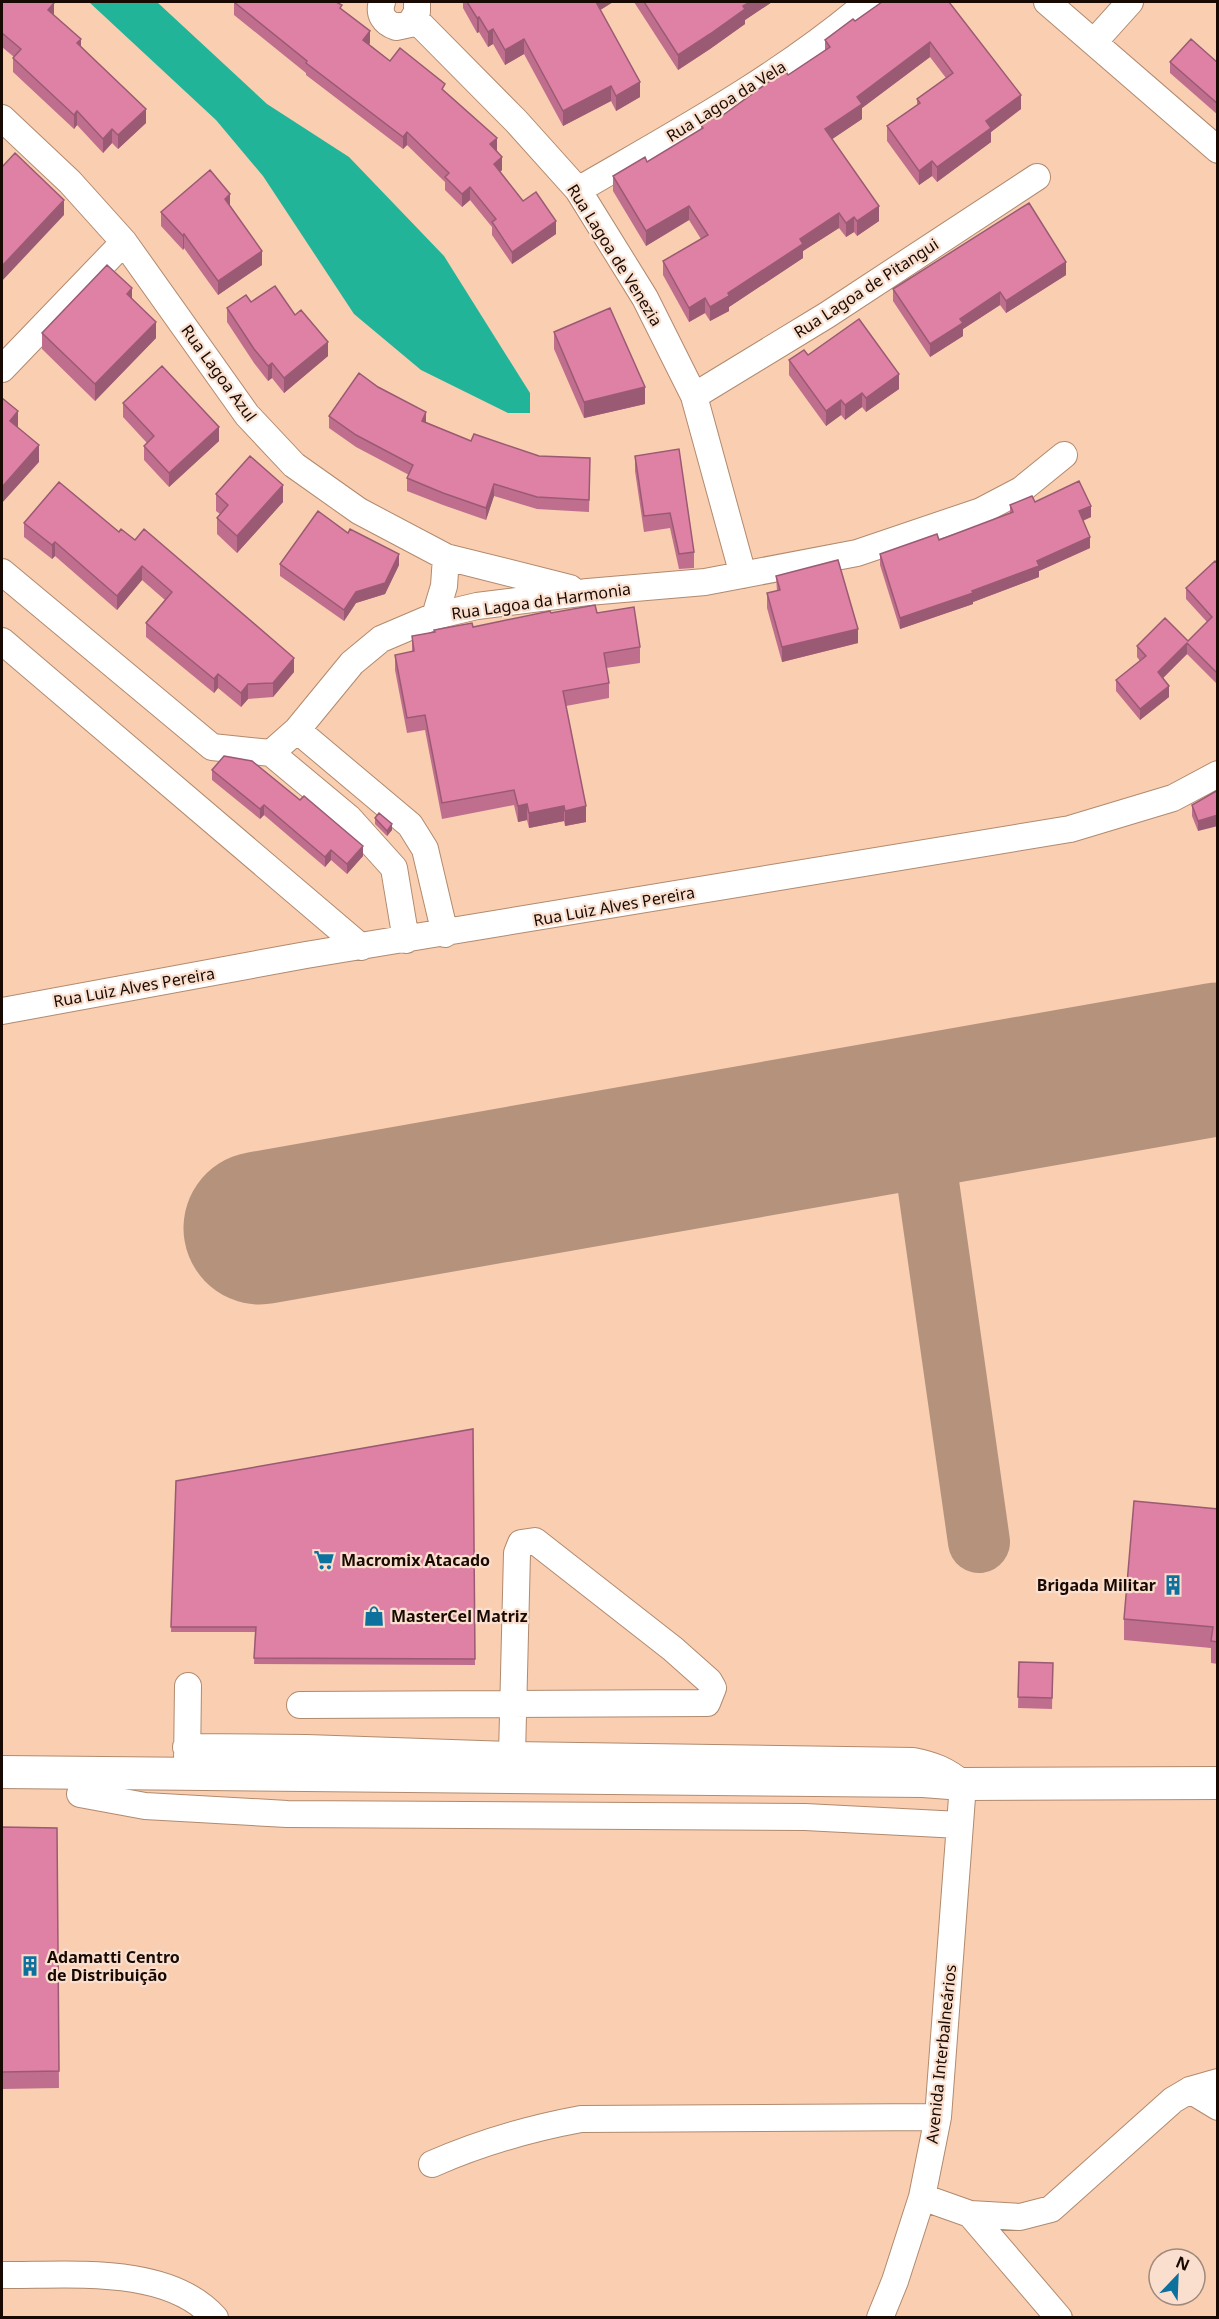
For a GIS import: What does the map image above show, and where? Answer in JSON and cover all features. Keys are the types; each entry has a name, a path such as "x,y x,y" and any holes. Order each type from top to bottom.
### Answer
{"main road":[{"path":"2,1772 187,1761 307,1762 962,1803 1218,1783"},
{"path":"2,1793 962,1803 1218,1802"}],"street":[{"path":"382,2 381,13 389,25 403,27 418,7"},
{"name":"Rua Lagoa da Vela","path":"578,190 702,118 789,62 868,2"},
{"path":"1047,2 1218,150"},
{"path":"1094,42 1130,2"},
{"name":"Rua Lagoa de Venezia","path":"418,7 578,190 645,298 694,396 743,575"},
{"name":"Rua Lagoa Azul","path":"2,118 70,182 124,242 247,415 294,465 359,511 446,557 507,574 588,592"},
{"name":"Rua Lagoa de Pitangui","path":"694,396 827,315 1037,177"},
{"path":"2,369 124,242"},
{"name":"Rua Lagoa da Harmonia","path":"271,753 297,730 352,663 381,639 435,616 477,606 588,592 705,582 857,553 981,511 1021,490 1064,455"},
{"path":"435,616 444,586 446,557"},
{"path":"2,572 212,747 271,753 349,818 394,868 406,940"},
{"path":"2,642 361,947"},
{"path":"297,730 410,825 424,849 445,934"},
{"name":"Rua Luiz Alves Pereira","path":"2,1011 361,947 1070,829 1173,798 1218,774"},
{"path":"349,818 371,793"},
{"path":"394,868 424,849"},
{"path":"300,1705 513,1705 707,1703 713,1688 709,1681 673,1649 535,1541 527,1540 521,1543 517,1553 513,1705 512,1755"},
{"path":"187,1761 188,1686"},
{"path":"80,1794 145,1806 287,1814 805,1817 962,1803 949,1772 933,1765 913,1761 512,1755 307,1762"},
{"name":"Avenida Interbalneários","path":"880,2318 895,2281 922,2198 938,2117 962,1803"},
{"path":"922,2198 970,2214 1020,2217 1051,2209 1173,2100 1190,2090 1218,2082"},
{"path":"1190,2090 1218,2107"},
{"path":"432,2164 482,2142 532,2128 580,2119 938,2117"},
{"path":"970,2214 1059,2318"},
{"path":"2,2275 124,2277 168,2287 203,2304 215,2318"}],"water":[{"path":"89,2 157,2 267,104 349,157 444,256 530,393 530,413 508,413 421,370 354,314 263,176 216,120"}],"building":[{"path":"2,2 54,3 48,10 81,39 77,43 146,109 118,135 112,129 103,139 77,111 74,115 13,58 21,49 2,33"},
{"path":"234,2 336,2 342,5 340,8 370,31 363,40 390,61 400,48 445,84 442,89 497,138 490,144 502,157 494,164 523,201 536,192 556,221 512,252 492,222 496,219 470,187 462,194 445,177 449,173 407,132 403,137 306,63 307,61"},
{"path":"467,2 596,2 640,82 616,96 611,86 563,111 524,39 505,50 493,29 488,32"},
{"path":"644,2 750,2 743,6 745,9 678,55"},
{"path":"882,2 949,2 1021,95 986,121 991,128 937,167 932,161 919,171 887,126 920,103 917,99 953,73 930,42 857,97 862,104 825,129 879,206 857,221 854,217 846,223 839,213 800,239 803,244 728,293 729,296 710,307 705,298 689,308 663,261 708,235 689,206 646,231 613,176 645,157 647,162 703,128 701,125 717,115 719,118 785,70 788,75 830,47 825,40 853,19 855,21"},
{"path":"1191,39 1218,63 1218,104 1170,62"},
{"path":"15,153 64,200 2,266 2,167"},
{"path":"210,170 230,194 225,199 262,251 218,281 184,234 183,236 161,212"},
{"path":"1029,203 1066,262 1006,301 1000,292 960,319 963,323 930,344 893,289"},
{"path":"107,265 132,288 127,294 156,322 95,384 42,333"},
{"path":"275,286 295,315 301,310 328,342 284,378 272,363 268,366 254,349 227,308 246,295 251,302"},
{"path":"610,308 645,387 584,402 554,332"},
{"path":"859,319 899,374 866,398 862,393 845,405 841,400 826,411 789,360 804,350 808,355"},
{"path":"162,366 219,427 169,473 144,446 154,436 123,403"},
{"path":"359,373 378,387 426,412 422,421 471,441 474,434 539,456 590,458 589,500 537,497 494,484 486,508 407,478 413,465 356,435 329,416"},
{"path":"2,398 18,411 10,421 39,445 2,487"},
{"path":"679,449 694,552 679,554 670,513 644,516 635,456"},
{"path":"250,456 283,485 237,536 217,518 228,505 216,494"},
{"path":"1079,481 1091,506 1079,511 1090,537 1037,561 1039,566 972,591 973,593 900,618 880,554 937,534 939,540 1013,512 1010,505 1032,496 1035,502"},
{"path":"59,482 119,532 121,529 135,540 144,529 294,658 273,683 248,684 241,693 218,674 214,679 146,623 172,592 142,566 117,596 55,542 52,545 24,523"},
{"path":"318,511 348,533 350,529 399,554 385,583 356,592 344,610 280,564"},
{"path":"838,560 858,629 782,647 767,593 780,590 776,576"},
{"path":"1215,561 1218,564 1218,674 1187,643 1158,672 1169,686 1140,709 1116,680 1146,656 1137,646 1165,618 1188,641 1212,617 1186,588"},
{"path":"595,605 597,613 634,607 640,647 604,653 609,683 563,691 586,806 565,811 564,806 529,813 527,804 518,806 514,790 442,803 425,715 407,718 395,655 414,651 412,636 435,632 434,630 472,623 473,627 550,611 551,613"},
{"path":"224,756 252,761 300,800 304,796 363,846 347,864 331,850 325,857 264,805 260,809 212,770"},
{"path":"1218,790 1218,815 1198,821 1192,805"},
{"path":"379,813 392,824 387,831 375,818"},
{"name":"Macromix Atacado","path":"473,1429 475,1659 254,1658 256,1627 171,1627 176,1481"},
{"name":"Brigada Militar","path":"1134,1501 1218,1509 1218,1642 1211,1641 1213,1627 1124,1619"},
{"path":"1019,1662 1053,1663 1052,1698 1018,1697"},
{"name":"Adamatti Centro de Distribuição","path":"2,1827 57,1828 59,2071 2,2072"}],"taxiway":[{"path":"918,1112 979,1542"}],"runway":[{"path":"260,1228 1218,1059"}],"place":[{"name":"Macromix Atacado","path":"324,1560"},
{"name":"Brigada Militar","path":"1173,1585"},
{"name":"MasterCel Matriz","path":"374,1616"},
{"name":"Adamatti Centro de Distribuição","path":"30,1966"}]}
